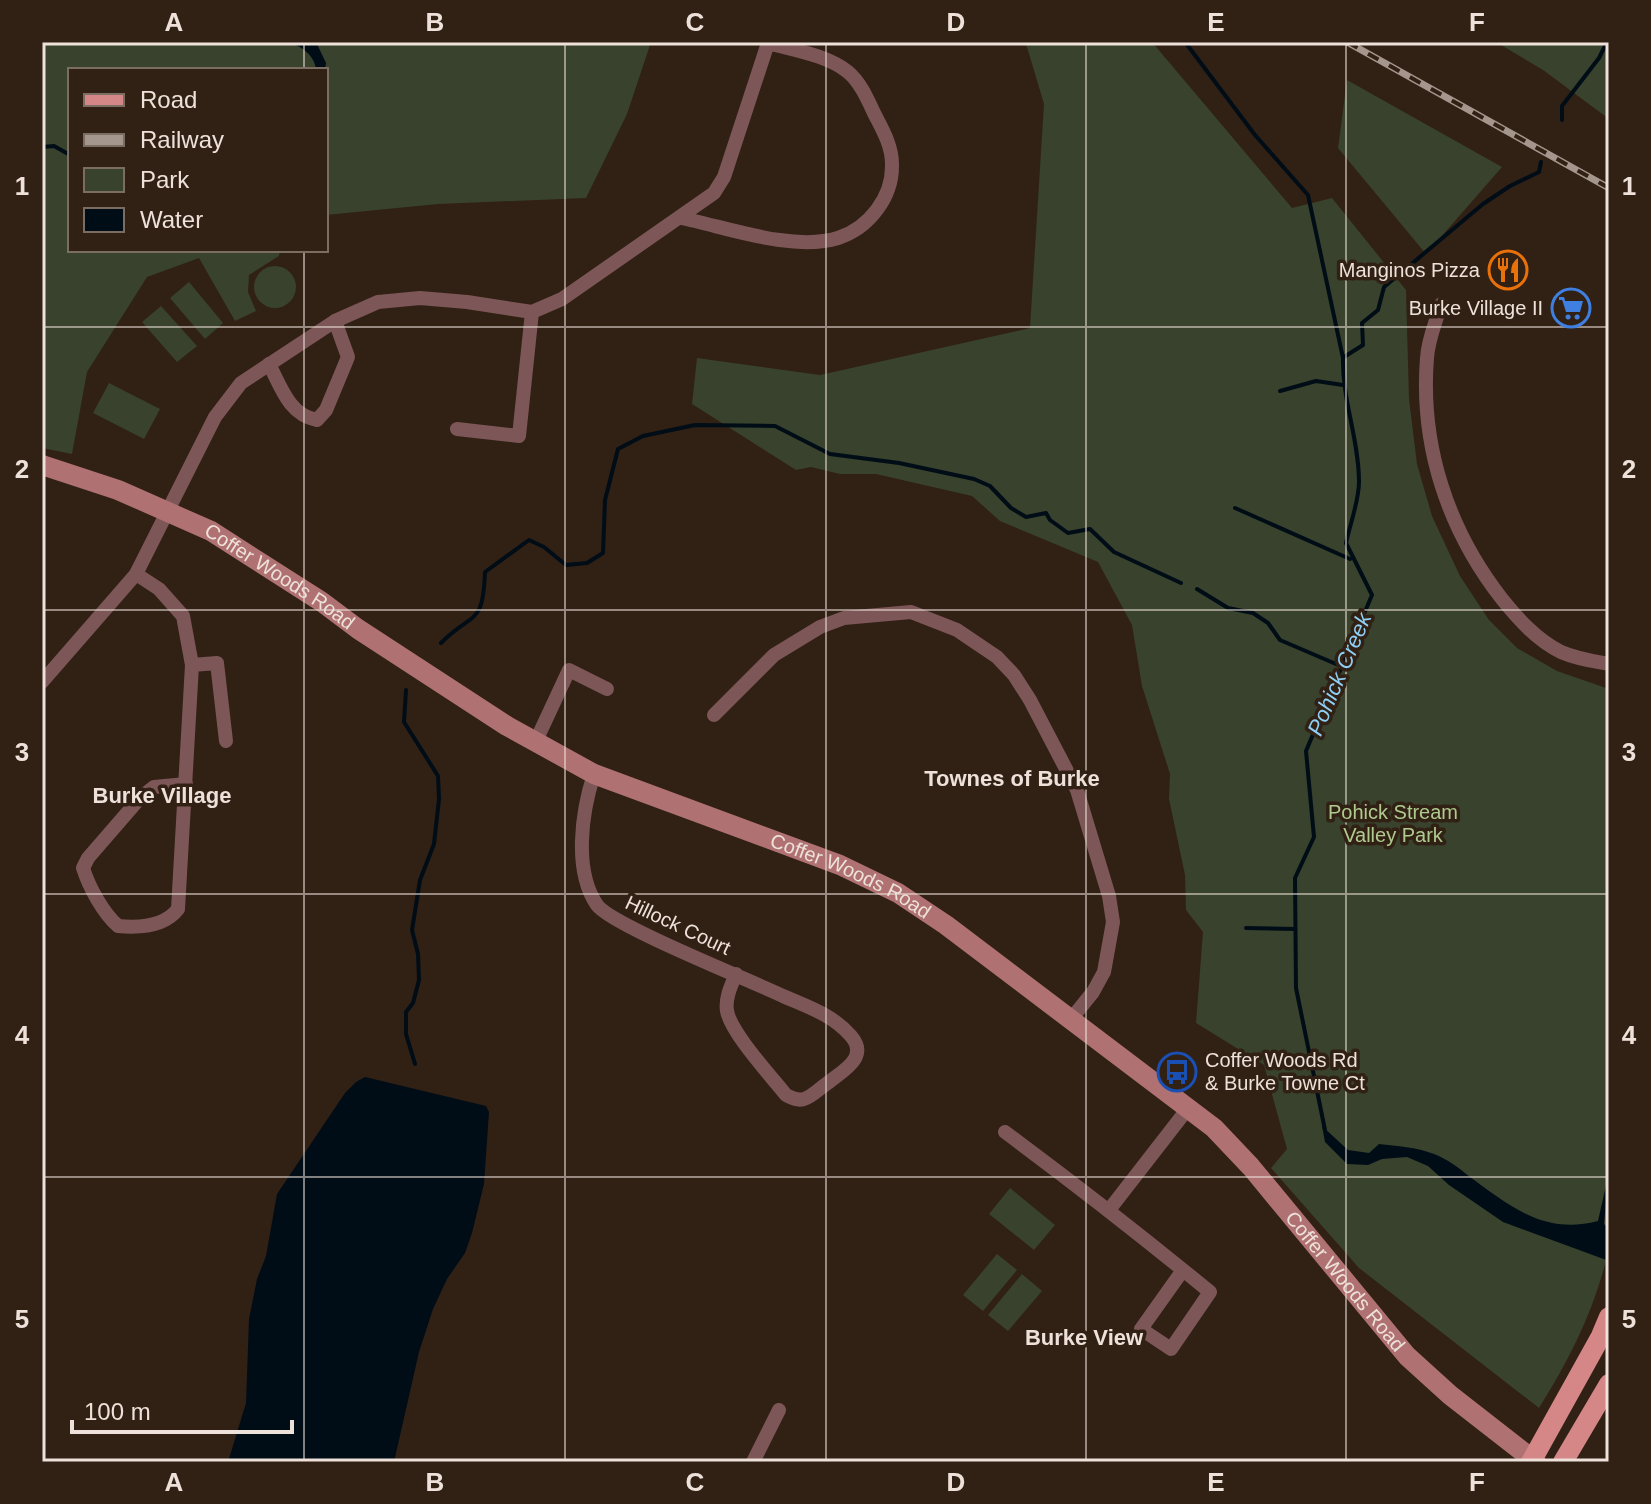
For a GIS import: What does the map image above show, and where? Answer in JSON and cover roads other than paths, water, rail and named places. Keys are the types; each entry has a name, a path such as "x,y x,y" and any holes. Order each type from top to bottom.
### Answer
{"main road":[{"path":"1533,1461 1609,1317"},
{"path":"1563,1462 1609,1384"}],"street":[{"path":"42,682 136,574 215,417 241,383 335,321 361,308 405,298 467,302 532,312 562,299 714,193 724,177 766,42 837,64 851,74 888,141 892,163 889,187 879,207 859,229 837,238 790,241 681,218"},
{"path":"1441,304 1427,359 1428,418 1440,485 1453,521 1485,577 1531,631 1563,653 1609,664"},
{"path":"457,429 519,436 532,312"},
{"path":"269,364 293,409 304,418 317,420 326,410 348,357 335,321"},
{"name":"Coffer Woods Road","path":"42,465 106,486 211,531 535,743 594,774 806,851 869,878 946,925 1214,1128 1251,1167 1407,1356 1450,1395 1533,1461"},
{"path":"136,574 159,589 183,616 192,665 186,784 178,909 163,922 118,926 112,921 83,868 88,858 140,798 154,787 186,784"},
{"path":"714,715 774,655 820,627 844,618 911,612 957,630 997,657 1014,675 1030,700 1077,790 1109,896 1113,922 1104,972 1072,1018"},
{"path":"192,665 217,663 226,741"},
{"path":"535,743 569,670 607,689"},
{"name":"Hillock Court","path":"594,774 584,805 582,861 597,906 616,920 736,974 832,1018 853,1038 858,1050 855,1062 806,1099 796,1100 786,1095 732,1026 727,1011 728,995 736,974"},
{"path":"1109,1210 1189,1107"},
{"path":"1005,1132 1109,1210 1183,1270 1210,1292 1171,1349 1141,1329 1183,1270"},
{"path":"753,1462 779,1410"}],"water":[{"path":"287,42 316,42 325,68 316,68 313,60 297,46"},
{"path":"365,1077 486,1106 489,1112 484,1184 472,1233 465,1253 447,1279 433,1309 419,1352 394,1462 228,1462 246,1403 249,1319 257,1279 266,1256 277,1194 345,1093"},
{"path":"1322,1126 1348,1150 1369,1153 1379,1144 1434,1154 1515,1208 1530,1216 1561,1224 1598,1221 1609,1172 1604,1224 1609,1229 1609,1261 1503,1222 1449,1185 1428,1166 1407,1157 1382,1159 1368,1165 1347,1164 1325,1142"}],"waterway":[{"name":"Pohick Creek","path":"1185,42 1255,135 1308,195 1343,358 1356,450 1359,489 1346,543 1372,595 1306,751 1314,837 1295,878 1296,988 1325,1130"},
{"path":"1562,120 1562,106 1599,58 1607,42"},
{"name":"Pohick Creek","path":"42,147 54,146 68,154"},
{"path":"1344,357 1363,345 1362,323 1378,310 1384,287 1483,204 1539,172 1541,162"},
{"path":"1280,391 1316,381 1343,385"},
{"path":"441,643 479,610 485,572 529,540 544,547 566,565 587,563 603,553 605,500 618,449 643,436 695,425 775,426 830,454 899,463 974,479 990,486 1011,508 1026,517 1046,513 1050,520 1068,533 1090,529 1114,552 1181,583"},
{"path":"1235,508 1350,559"},
{"path":"1197,589 1228,608 1253,613 1268,623 1280,640 1343,667"},
{"path":"406,690 404,722 438,776 439,799 434,844 420,880 412,930 418,954 419,980 413,1003 406,1012 406,1034 415,1064"},
{"path":"1246,928 1295,929"}],"railway":[{"path":"1347,42 1609,188"}],"place":[{"name":"Manginos Pizza","path":"1508,270"},
{"name":"Burke Village II","path":"1571,308"},
{"name":"Coffer Woods Rd & Burke Towne Ct","path":"1177,1072"}],"district":[{"name":"Townes of Burke","path":"1012,778"},
{"name":"Burke Village","path":"162,795"},
{"name":"Burke View","path":"1084,1337"}],"park label":[{"name":"Pohick Stream Valley Park","path":"1393,824"}]}
